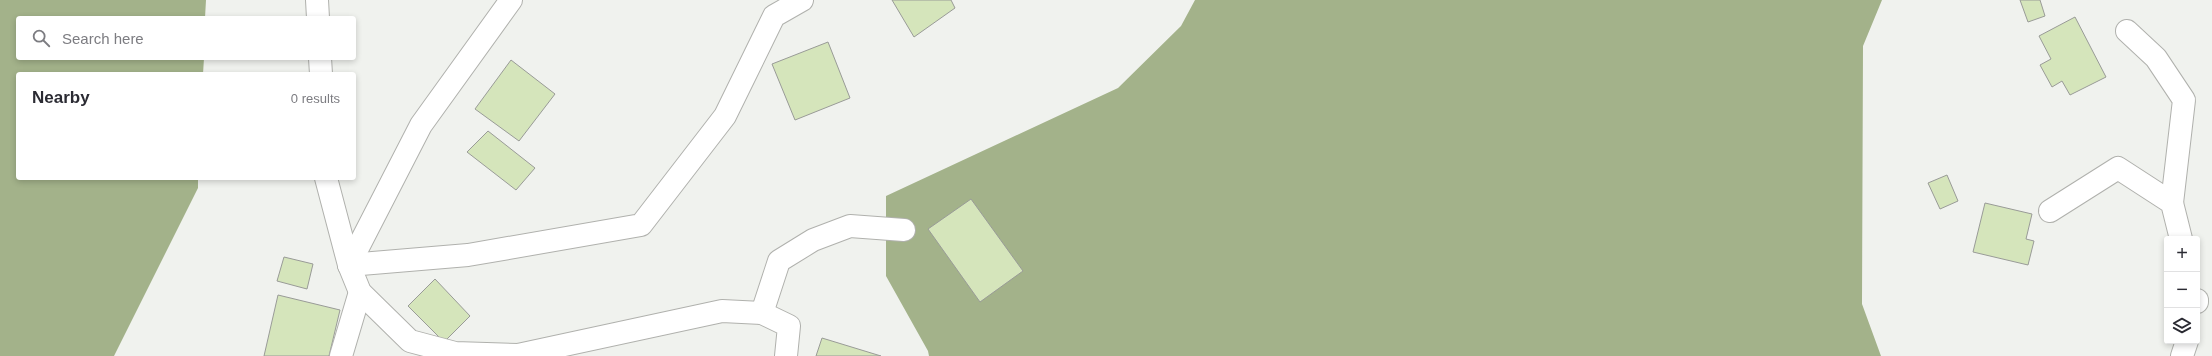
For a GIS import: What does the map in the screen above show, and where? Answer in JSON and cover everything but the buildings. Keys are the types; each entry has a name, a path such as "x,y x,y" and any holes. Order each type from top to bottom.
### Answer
{"street":[{"path":"317,0 318,16"},
{"path":"349,265 421,125 511,0"},
{"path":"349,265 468,255 641,225 725,116 774,16 802,0"},
{"path":"2127,31 2156,58 2184,100 2172,203 2180,236"},
{"path":"320,60 321,72"},
{"path":"2050,211 2118,168 2172,203"},
{"path":"327,180 349,265 360,292 410,341 455,353 518,355 722,311 762,313 789,326 786,356"},
{"path":"762,313 779,261 813,240 850,226 904,230"},
{"path":"341,356 360,292"},
{"path":"2182,356 2185,344"}],"green space":[{"path":"0,0 206,0 205,16 16,16 16,60 204,60 203,72 16,72 16,180 198,180 198,188 114,356 0,356"},
{"path":"1195,0 1882,0 1863,46 1862,304 1881,356 929,356 928,351 886,276 886,196 1118,88 1181,26"}]}
